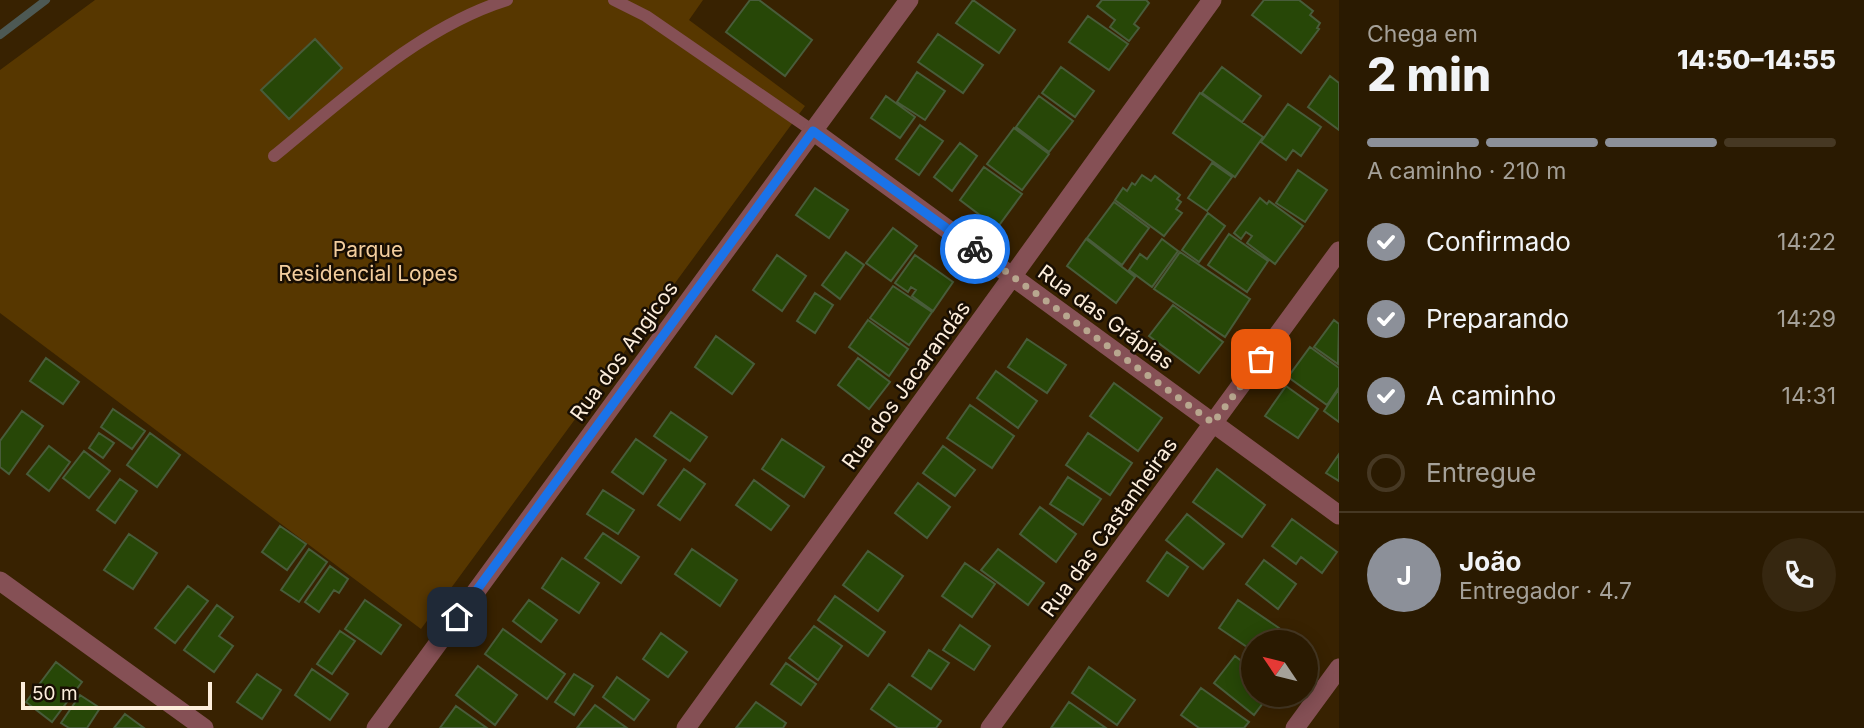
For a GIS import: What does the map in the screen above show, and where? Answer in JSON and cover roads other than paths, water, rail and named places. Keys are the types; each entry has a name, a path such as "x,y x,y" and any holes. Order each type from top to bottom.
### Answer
{"street":[{"name":"Rua dos Angicos","path":"376,728 909,0"},
{"name":"Rua dos Jacarandás","path":"686,728 1212,0"},
{"name":"Rua das Grápias","path":"813,131 1339,514"},
{"name":"Rua das Castanheiras","path":"990,728 1339,251"},
{"path":"0,581 204,728"},
{"path":"1295,728 1339,668"}],"lane":[{"path":"274,156 424,38 485,7 507,0"},
{"path":"614,0 646,16 813,131"}],"waterway":[{"path":"0,35 46,0"}],"park label":[{"name":"Parque Residencial Lopes","path":"368,261"}]}
